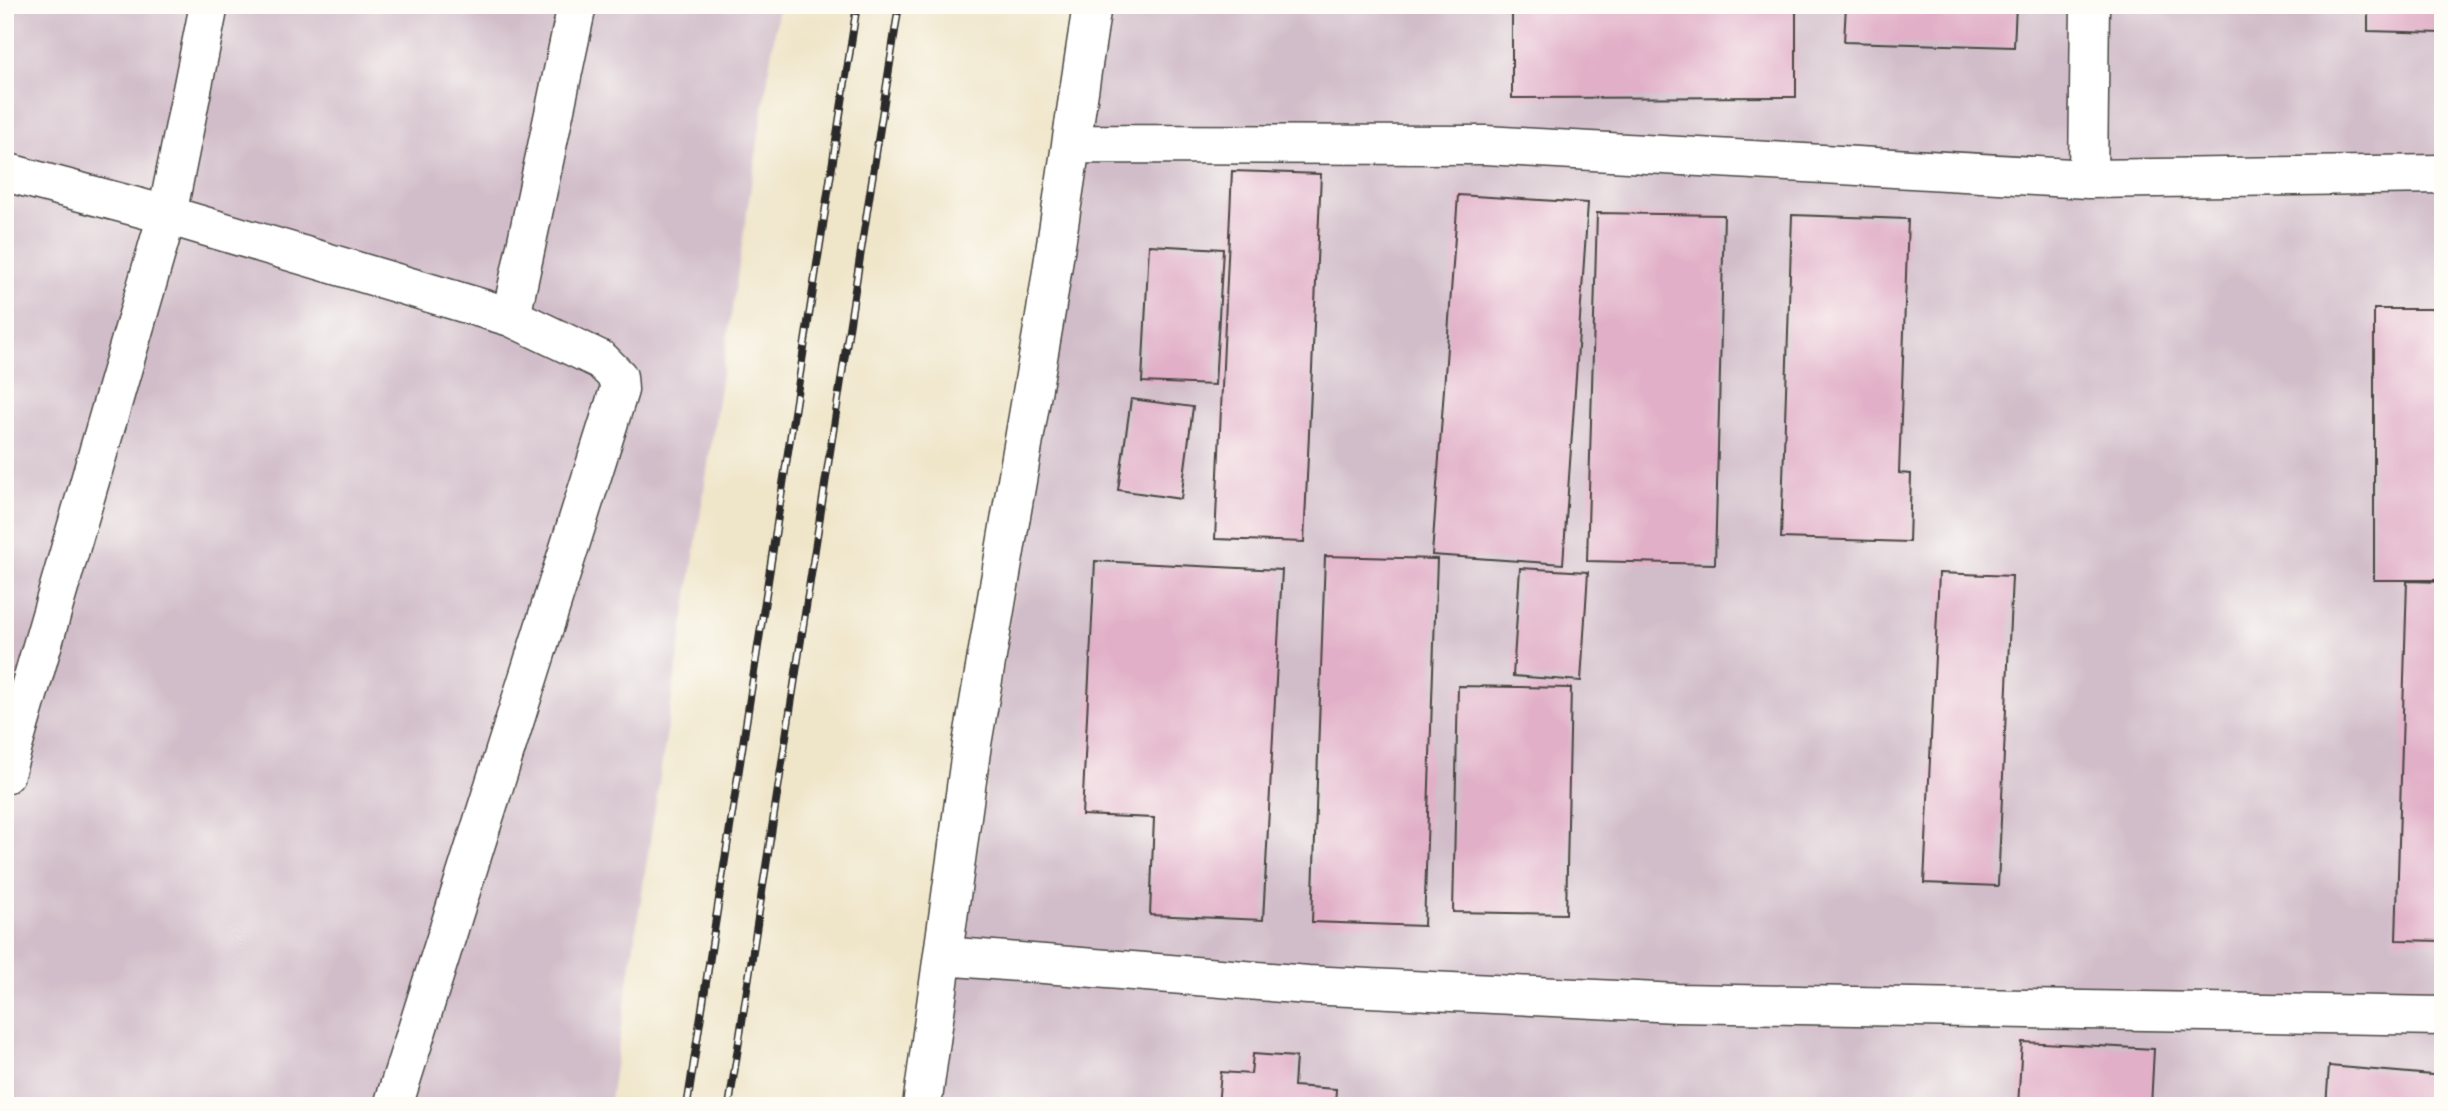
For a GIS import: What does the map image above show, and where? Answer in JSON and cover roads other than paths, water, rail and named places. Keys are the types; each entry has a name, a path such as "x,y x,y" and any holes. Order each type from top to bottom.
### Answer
{"street":[{"path":"5,774 167,215 209,5"},
{"path":"511,317 577,5"},
{"path":"922,1106 972,744 1072,144 1092,5"},
{"path":"2088,179 2091,5"},
{"path":"1072,144 1485,145 2088,179 2443,174"},
{"path":"5,172 167,215 511,317 610,366 618,377 619,390 393,1106"},
{"path":"943,957 1308,985 1677,1003 2443,1016"}],"railway":[{"path":"687,1106 857,5"},
{"path":"729,1106 899,5"}]}
